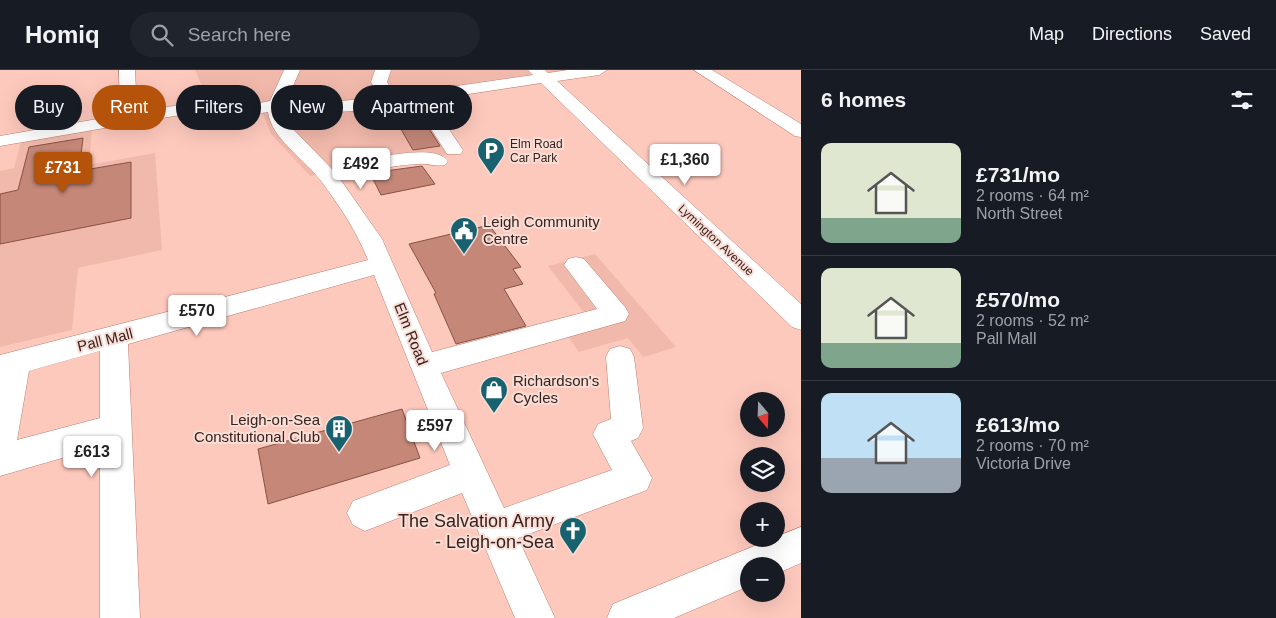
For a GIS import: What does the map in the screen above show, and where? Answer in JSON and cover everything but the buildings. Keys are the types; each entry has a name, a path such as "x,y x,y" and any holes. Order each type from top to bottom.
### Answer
{"street":[{"path":"126,70 127,85"},
{"path":"285,85 292,70"},
{"path":"381,85 379,82 383,70"},
{"path":"472,86 540,74 599,70"},
{"path":"702,70 801,132"},
{"name":"Lymington Avenue","path":"540,74 801,320"},
{"path":"166,113 197,108 214,113 237,113 271,105"},
{"path":"297,142 295,132 297,122 309,117 353,106"},
{"path":"0,141 92,125"},
{"name":"Elm Road","path":"284,130 328,176 371,239 470,474 535,618"},
{"path":"441,130 454,150"},
{"path":"328,176 410,160 431,158 438,162"},
{"name":"Pall Mall","path":"8,365 382,265"},
{"path":"424,366 616,314 576,265"},
{"path":"114,338 120,618"},
{"path":"495,529 635,478 609,434 627,428 620,357"},
{"path":"0,448 8,365"},
{"path":"0,460 116,428"},
{"path":"365,513 470,474"},
{"path":"771,557 801,545"},
{"path":"627,618 740,570"}],"shaded area":[{"path":"195,70 599,70 544,77 541,84 472,94 472,85 353,85 353,130 444,130 459,153 310,176 271,134 261,113 261,85 202,85"},
{"path":"92,129 89,165 155,153 162,250 78,268 72,330 0,347 0,171 14,168 21,141"},
{"path":"595,254 676,347 643,357 628,338 579,352 558,322 585,314 548,266"}],"place":[{"name":"Elm Road Car Park","path":"491,175"},
{"name":"Leigh Community Centre","path":"464,255"},
{"name":"Richardson's Cycles","path":"494,414"},
{"name":"Leigh-on-Sea Constitutional Club","path":"339,453"},
{"name":"The Salvation Army - Leigh-on-Sea","path":"573,555"}]}
